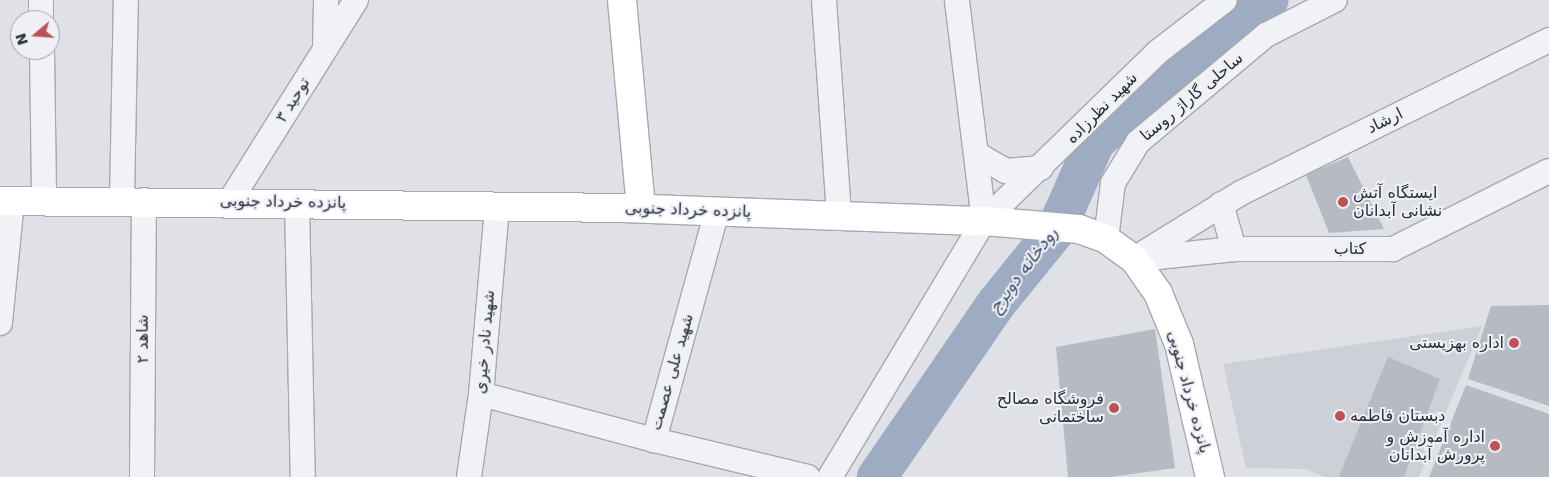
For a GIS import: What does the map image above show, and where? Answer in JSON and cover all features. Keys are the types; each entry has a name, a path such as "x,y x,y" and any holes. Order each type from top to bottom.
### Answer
{"main road":[{"path":"609,0 632,208"},
{"path":"622,0 632,208"},
{"name":"پانزده خرداد جنوبی","path":"6,201 230,201 718,210 984,221 1079,229 1106,239 1134,260 1158,293 1179,344 1210,477"}],"street":[{"name":"شاهد ۲","path":"126,0 142,477"},
{"path":"325,49 326,0"},
{"name":"توحید ۳","path":"230,201 356,0"},
{"path":"824,0 839,214"},
{"path":"957,0 978,156 984,221"},
{"name":"شهید نظرزاده","path":"830,477 984,221 1041,168 1159,51 1225,0"},
{"name":"ساحلی گاراژ روستا","path":"1106,239 1113,183 1138,142 1266,35 1335,0"},
{"name":"ارشاد","path":"1134,260 1221,204 1549,40"},
{"path":"42,60 44,200"},
{"path":"978,156 1006,171 1041,168"},
{"name":"کتاب","path":"1134,260 1234,249 1393,249 1549,171"},
{"path":"0,324 6,201"},
{"path":"297,202 303,477"},
{"path":"1221,204 1234,249"},
{"name":"شهید نادر خیری","path":"469,477 480,394 497,207"},
{"name":"شهید علی عصمت","path":"718,210 654,440 808,477"},
{"path":"480,394 654,440"}],"shaded area":[{"name":"دبستان فاطمه","path":"1482,326 1419,477 1324,477 1306,469 1246,468 1223,364"}],"building":[{"name":"ایستگاه آتش نشانی آبدانان","path":"1348,157 1384,229 1329,233 1306,175"},
{"name":"اداره بهزیستی","path":"1549,305 1549,406 1468,379 1491,306"},
{"name":"فروشگاه مصالح ساختمانی","path":"1155,329 1175,468 1111,477 1068,477 1056,347"},
{"name":"دبستان فاطمه","path":"1388,357 1440,379 1404,477 1339,476"},
{"name":"اداره آموزش و پرورش آبدانان","path":"1466,385 1549,414 1549,477 1429,477"}],"waterway":[{"name":"رودخانه دویرج","path":"877,477 995,305 1056,230 1095,142 1184,61 1242,16 1269,0"}],"place":[{"name":"ایستگاه آتش نشانی آبدانان","path":"1343,202"},
{"name":"اداره بهزیستی","path":"1514,343"},
{"name":"فروشگاه مصالح ساختمانی","path":"1114,408"},
{"name":"دبستان فاطمه","path":"1340,416"},
{"name":"اداره آموزش و پرورش آبدانان","path":"1495,446"}]}
